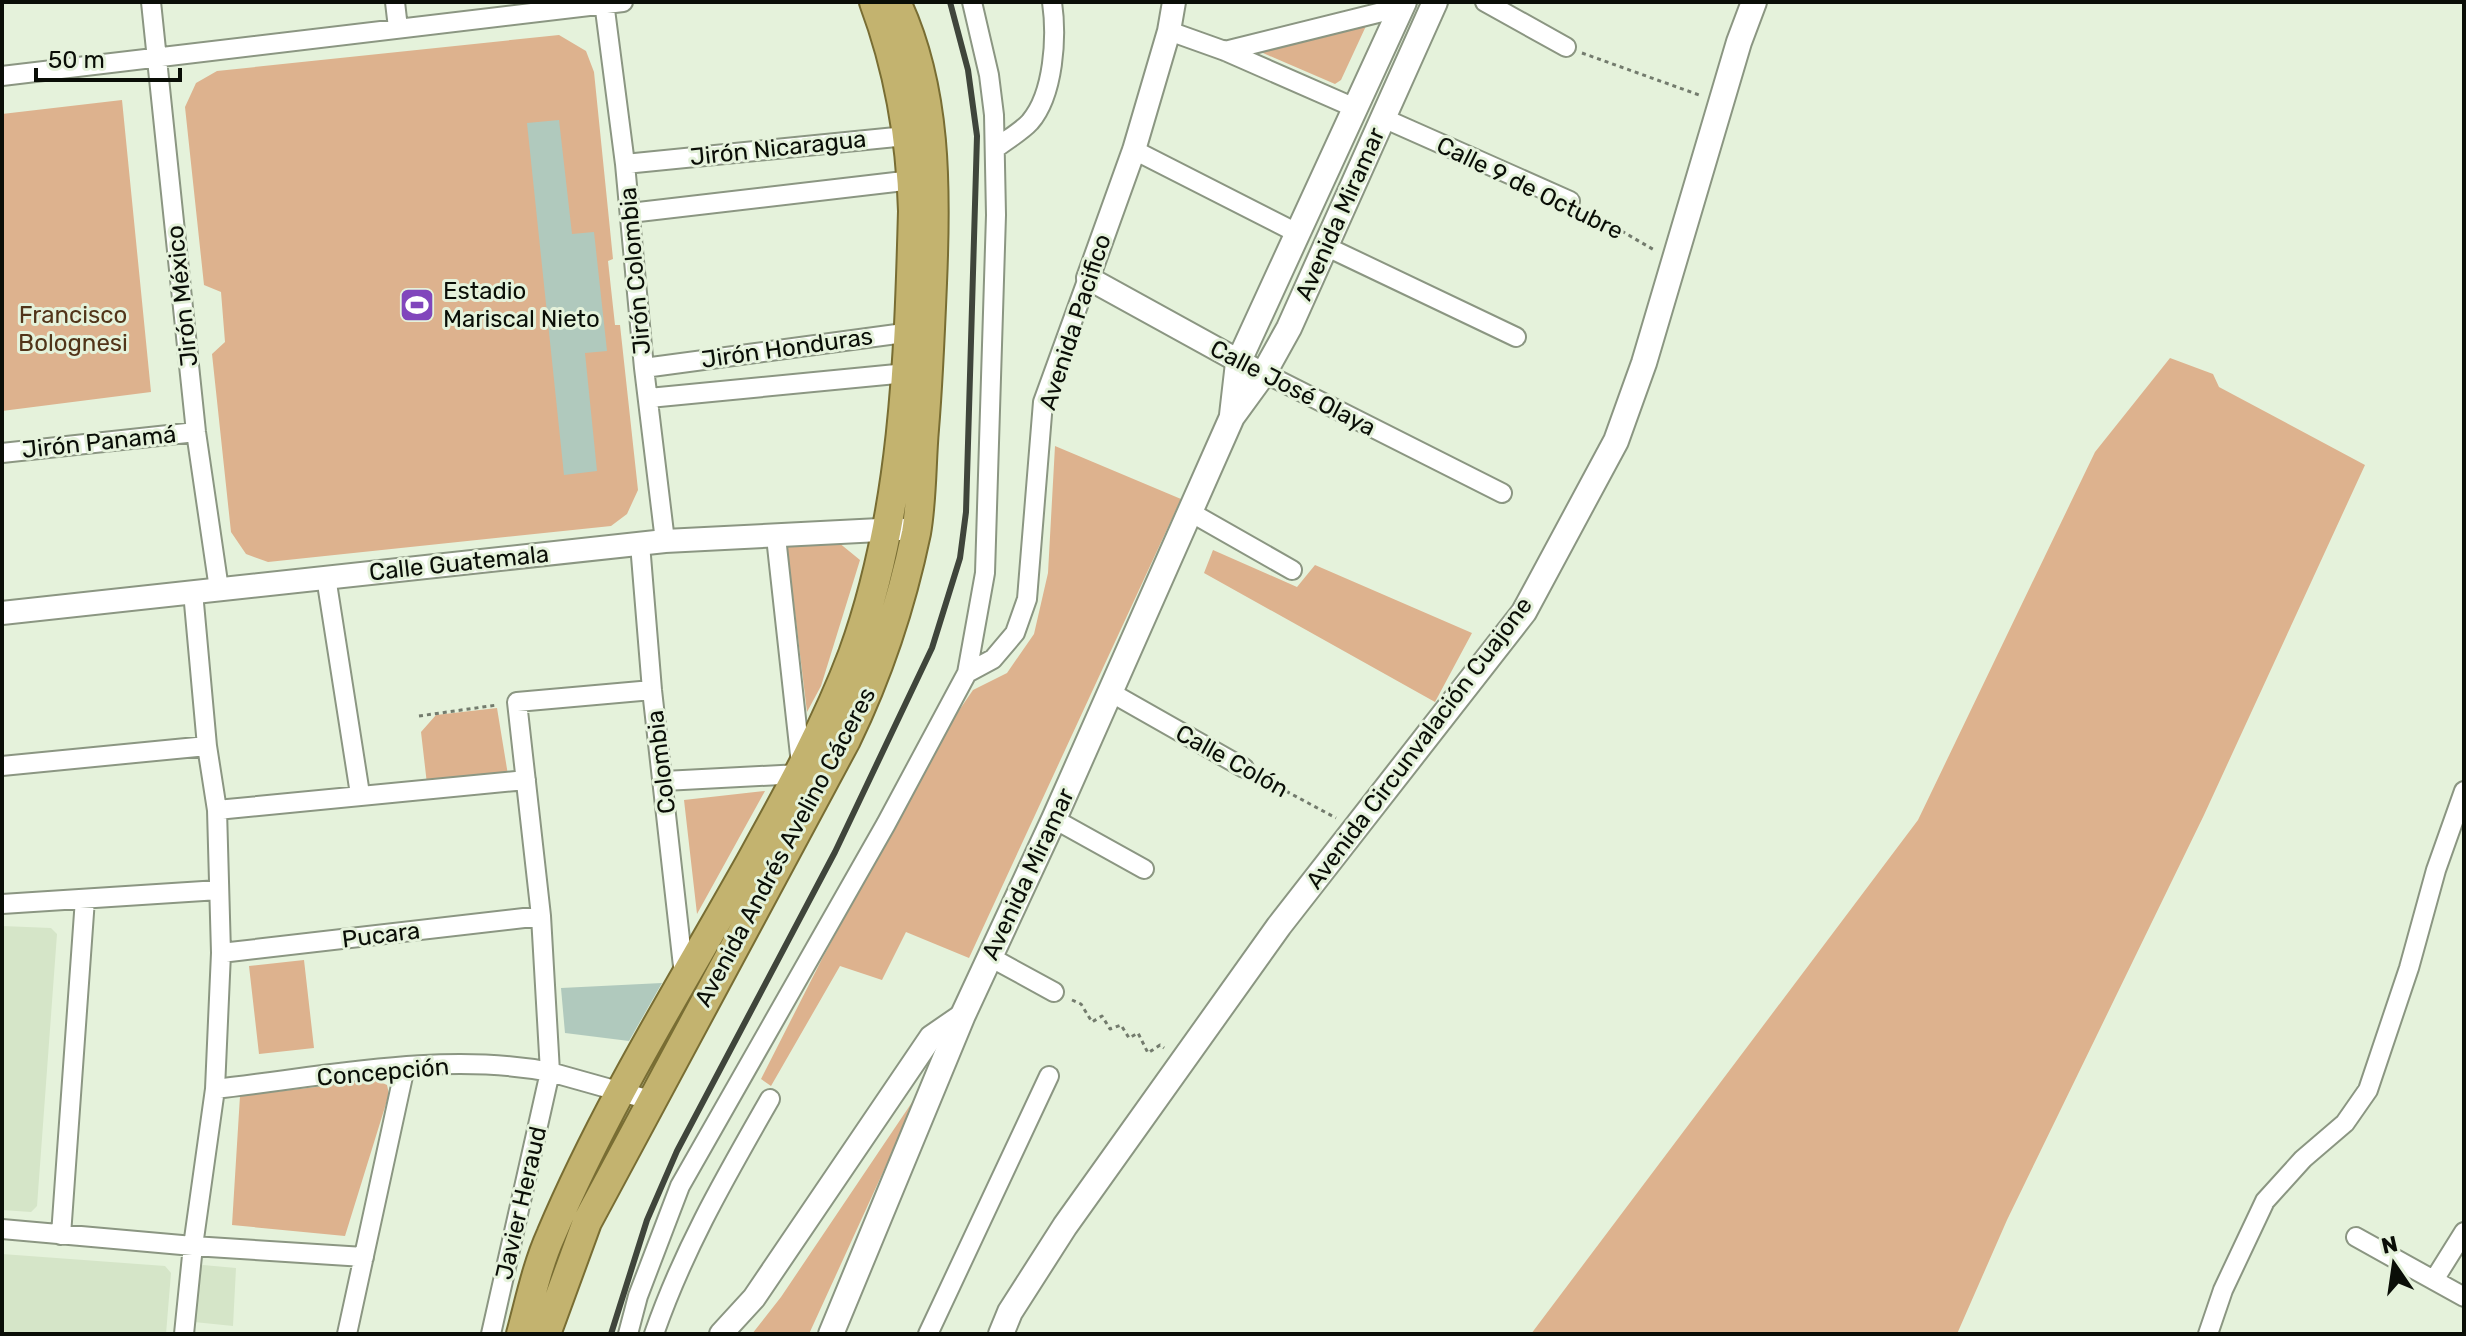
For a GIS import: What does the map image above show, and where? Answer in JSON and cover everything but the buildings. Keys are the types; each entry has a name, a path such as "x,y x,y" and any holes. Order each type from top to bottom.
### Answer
{"highway":[{"name":"Avenida Andrés Avelino Cáceres","path":"874,2 919,135"},
{"name":"Avenida Andrés Avelino Cáceres","path":"546,1334 587,1222 865,701 902,591 916,529 923,179 914,53 896,2"},
{"name":"Avenida Andrés Avelino Cáceres","path":"521,1334 549,1238 621,1093 801,772 852,656 873,593 888,529 917,372"}],"main road":[{"name":"Avenida Miramar","path":"831,1334 963,1015 1054,819 1232,417 1264,373 1289,328 1435,2"},
{"name":"Avenida Circunvalación Cuajone","path":"1001,1334 1010,1312 1065,1226 1279,926 1524,612 1616,441 1644,363 1754,2"},
{"name":"Avenida Miramar","path":"1232,417 1238,363 1403,4"}],"street":[{"name":"Jirón México","path":"151,2 196,432 219,589"},
{"path":"395,2 398,28"},
{"path":"628,1334 638,1296 680,1186 886,824 967,673 985,573 996,215 989,75 972,2"},
{"path":"995,149 1030,122 1047,89 1056,27 1052,2"},
{"name":"Avenida Pacifico","path":"967,673 993,659 1015,633 1027,599 1043,402 1134,150 1169,31 1174,2"},
{"path":"1485,2 1566,47"},
{"path":"2,76 610,3"},
{"name":"Jirón Colombia","path":"610,3 644,368 665,541"},
{"path":"1225,51 1403,4"},
{"path":"1169,31 1225,51 1355,108"},
{"name":"Calle 9 de Octubre","path":"1383,118 1570,201"},
{"name":"Jirón Nicaragua","path":"625,164 919,135"},
{"path":"1134,150 1297,233"},
{"name":"Jirón Nicaragua","path":"630,213 923,179"},
{"path":"1325,246 1516,337"},
{"name":"Calle José Olaya","path":"1088,278 1238,363 1264,373 1502,493"},
{"name":"Jirón Honduras","path":"644,368 919,331"},
{"name":"Jirón Honduras","path":"649,398 917,372"},
{"name":"Jirón Panamá","path":"2,453 196,432"},
{"path":"1190,512 1292,570"},
{"name":"Calle Guatemala","path":"2,613 665,541 916,529"},
{"path":"664,781 801,772 776,537"},
{"name":"Colombia","path":"640,544 652,690 685,979"},
{"path":"326,577 360,794"},
{"path":"184,1334 215,1089 221,953 217,810 207,746 193,592"},
{"path":"517,702 652,690"},
{"name":"Calle Colón","path":"1110,692 1244,768"},
{"name":"Javier Heraud","path":"491,1334 550,1072 541,916 517,702"},
{"path":"2,766 207,746"},
{"path":"217,810 526,780"},
{"path":"2208,1334 2223,1290 2265,1201 2303,1159 2345,1123 2368,1090 2409,968 2436,870 2464,791"},
{"path":"1054,819 1144,869"},
{"path":"2,904 219,890"},
{"path":"61,1235 85,899"},
{"name":"Pucara","path":"221,953 541,916"},
{"path":"990,957 1054,992"},
{"path":"721,1334 754,1298 931,1037 963,1015"},
{"name":"Concepción","path":"215,1089 405,1067 513,1065 650,1100"},
{"path":"347,1334 405,1067"},
{"path":"928,1334 1049,1076"},
{"path":"654,1334 700,1223 770,1099"},
{"path":"2,1229 364,1257"},
{"path":"2434,1280 2464,1232"},
{"path":"2356,1237 2464,1297"}],"path":[{"path":"1566,47 1721,103"},
{"name":"Calle 9 de Octubre","path":"1570,201 1674,261"},
{"path":"419,716 517,702"},
{"name":"Calle Colón","path":"1244,768 1355,829"},
{"path":"1054,992 1081,1004 1092,1022 1102,1016 1110,1029 1121,1025 1129,1038 1138,1033 1148,1053 1160,1045 1168,1052 1176,1069"}],"shaded area":[{"path":"2,926 51,928 57,934 37,1206 31,1212 2,1210"},
{"path":"2,1254 165,1266 171,1273 166,1334 2,1334"},
{"path":"203,1265 236,1268 233,1326 194,1322 196,1270"}],"green space":[{"path":"1362,20 1366,26 1341,80 1335,84 1263,53 1262,46"},
{"name":"Estadio Mariscal Nieto","path":"559,35 586,51 594,72 613,259 608,261 615,325 620,325 638,490 627,514 611,526 268,562 246,554 231,532 212,354 225,342 221,292 204,285 185,107 196,83 217,71"},
{"name":"Francisco Bolognesi","path":"122,100 151,392 2,411 2,114"},
{"path":"2170,358 2213,374 2219,387 2365,465 2204,815 2007,1220 1957,1334 1531,1334 1918,820 2095,452"},
{"path":"1055,446 1181,499 969,958 906,932 882,980 840,966 771,1086 761,1079 823,957 951,722 973,690 1007,673 1034,634 1048,573"},
{"path":"838,542 860,560 821,686 807,712 787,547"},
{"path":"1213,550 1297,587 1315,565 1472,633 1435,702 1204,573"},
{"path":"497,708 508,775 427,784 421,732 436,715"},
{"path":"765,791 697,914 684,800"},
{"path":"304,960 314,1048 259,1054 249,966"},
{"path":"376,1080 387,1085 389,1094 345,1236 232,1225 240,1096"},
{"path":"921,1089 809,1334 752,1334 781,1297"}],"railway":[{"path":"611,1334 647,1220 677,1151 835,852 932,648 960,558 966,512 977,136 968,70 950,2"}],"place":[{"name":"Estadio Mariscal Nieto","path":"417,305"}]}
